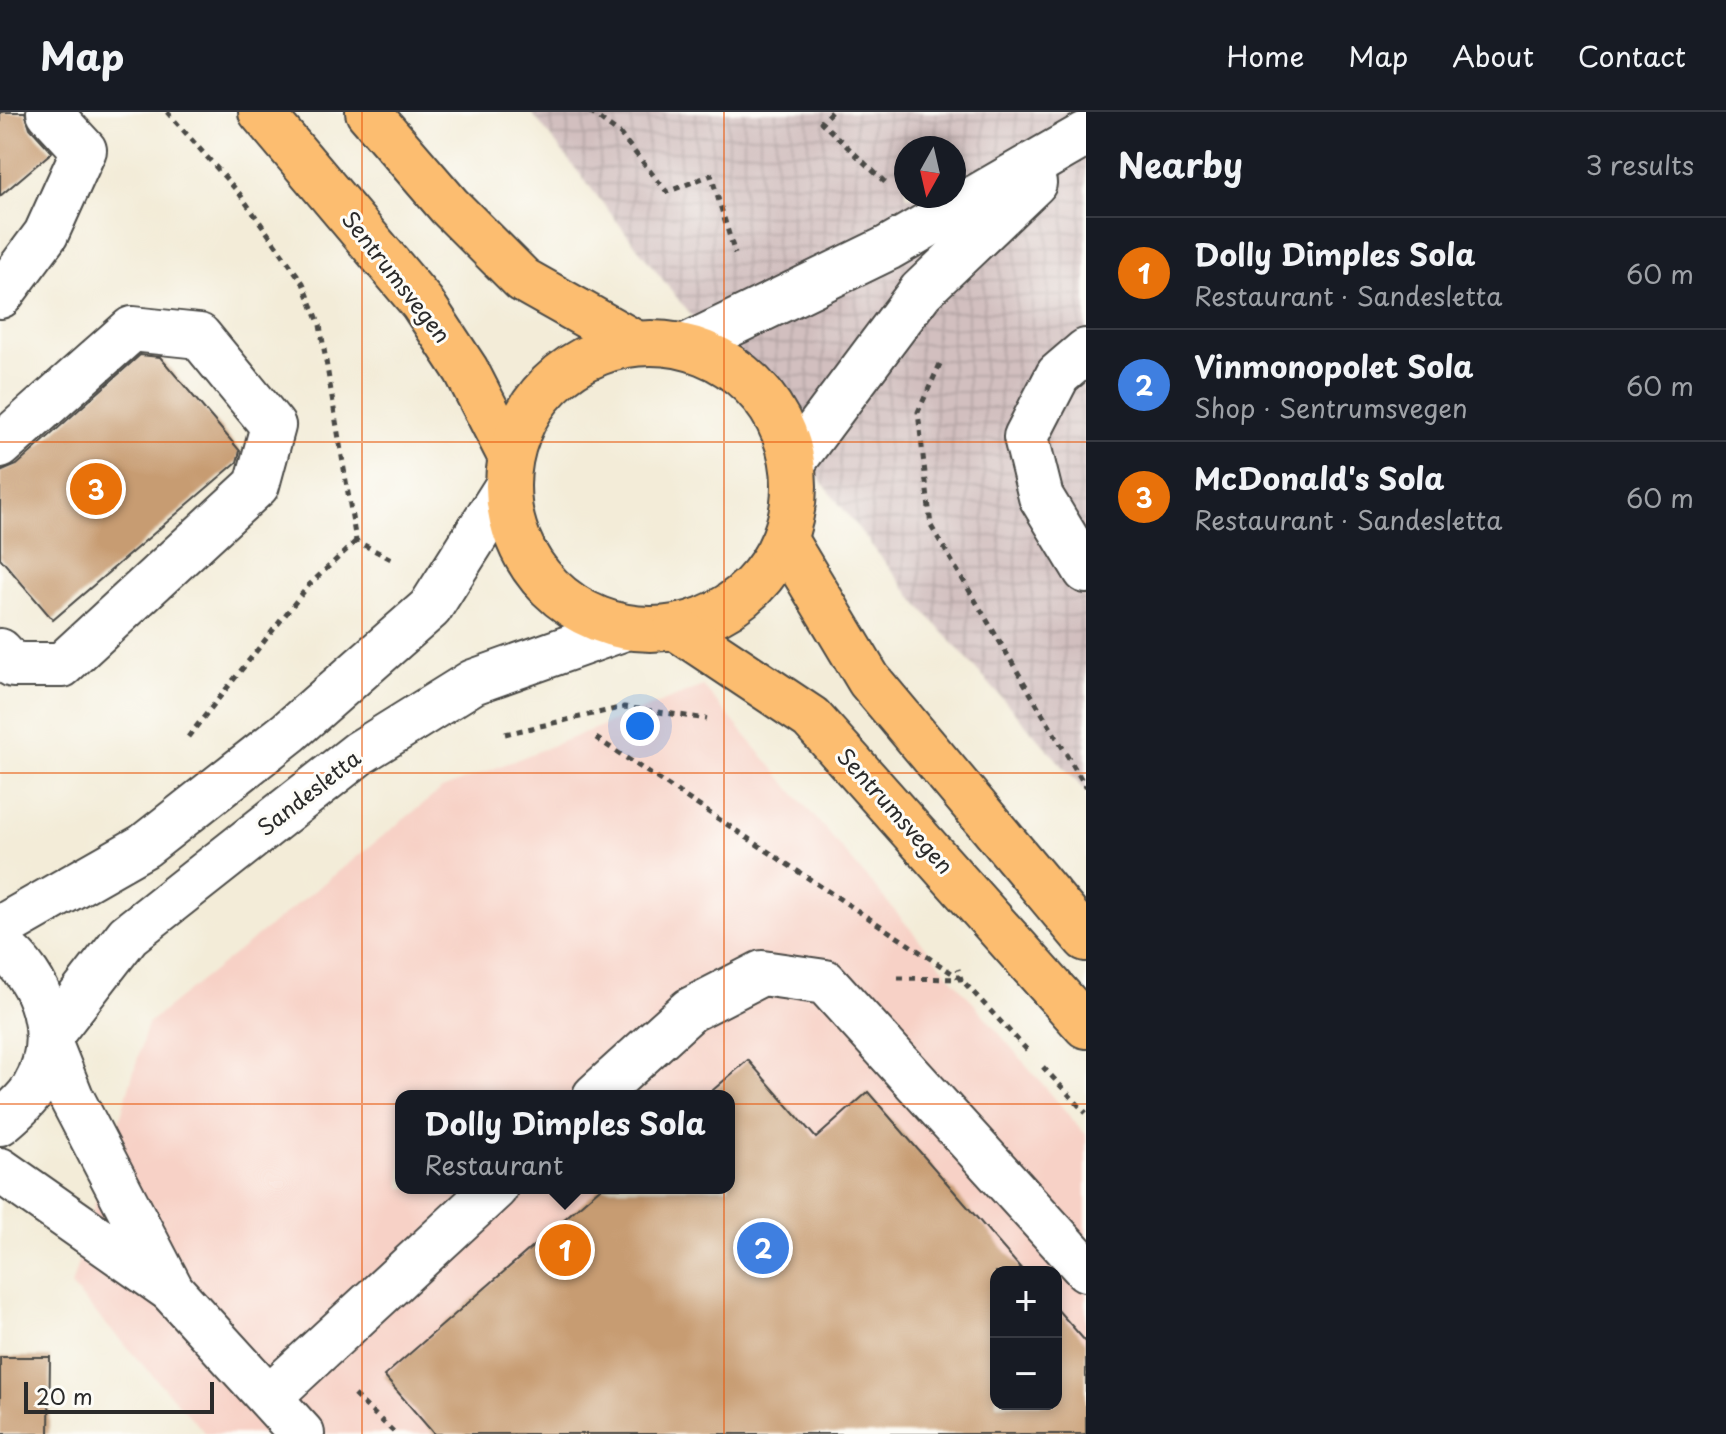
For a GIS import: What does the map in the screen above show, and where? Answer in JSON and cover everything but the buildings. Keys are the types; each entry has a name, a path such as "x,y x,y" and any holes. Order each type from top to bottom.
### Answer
{"main road":[{"name":"Sentrumsvegen","path":"261,112 422,303 466,370 508,472 512,527 528,562 554,593 587,616 625,628 676,628 721,612 760,581 785,540 795,501 793,462 780,422 757,388 724,362 686,346 635,343 592,354 554,379 526,413 508,472"},
{"name":"Sentrumsvegen","path":"368,112 449,206 523,280 635,343"},
{"path":"785,540 869,680 1086,939"},
{"name":"Sentrumsvegen","path":"676,628 811,718 1086,1026"}],"street":[{"path":"0,296 46,234 84,150 49,112"},
{"path":"686,346 888,248 1084,136"},
{"path":"793,462 921,291 1084,136"},
{"path":"0,446 132,329 199,336 273,426 257,485 62,665 13,665 0,651"},
{"path":"1086,351 1058,375 1026,437 1041,497 1086,571"},
{"path":"0,928 144,846 301,722 430,608 508,472"},
{"name":"Sandesletta","path":"0,1123 34,1088 49,1039 128,935 359,753 473,682 625,628"},
{"name":"Sandesletta","path":"0,946 20,961 42,996 49,1039 71,1097 172,1291"},
{"path":"602,1090 690,1010 762,973 825,982 1086,1269"},
{"name":"Sandesletta","path":"0,1170 172,1291 302,1434"},
{"path":"269,1397 488,1194"}],"path":[{"path":"167,112 239,193 303,283 320,325 356,541"},
{"path":"590,112 620,134 667,192 711,175 735,254"},
{"path":"831,112 821,122 894,190"},
{"path":"356,541 408,568"},
{"path":"179,748 309,585 356,541"},
{"path":"493,736 624,707 709,719 720,727"},
{"path":"596,738 961,979 1086,1113"},
{"path":"955,956 961,979"},
{"path":"309,1357 379,1415 396,1434"}],"shaded area":[{"path":"531,112 1086,112 1086,792 917,603"},
{"path":"703,686 1086,1135 1086,1434 206,1434 71,1286 148,1023 442,789"}],"place":[{"name":"McDonald's Sola","path":"96,489"},
{"name":"Vinmonopolet Sola","path":"763,1248"},
{"name":"Dolly Dimples Sola","path":"565,1250"}]}
